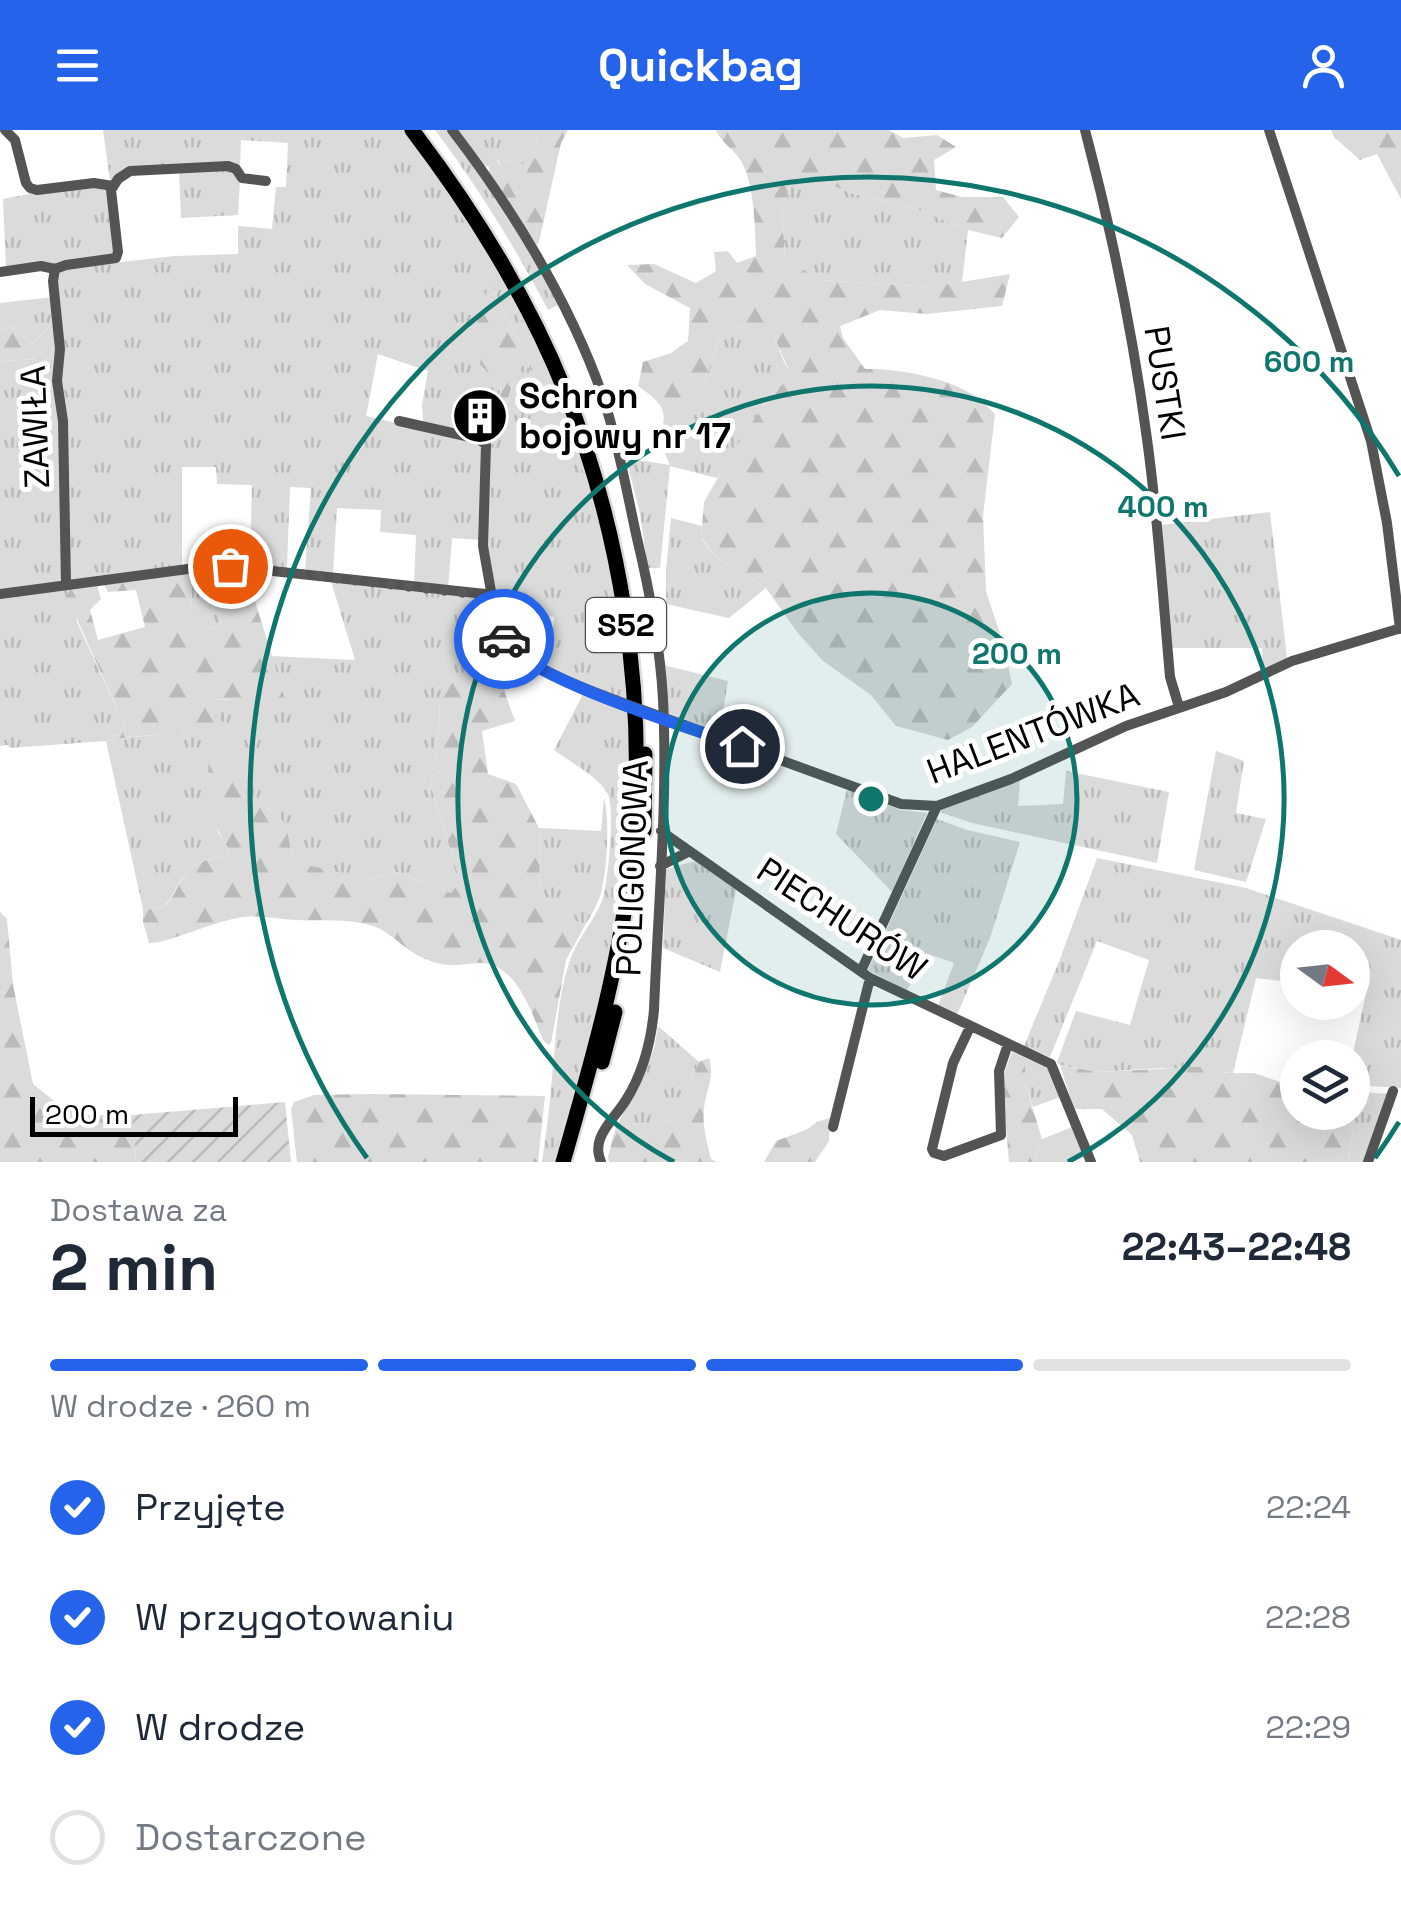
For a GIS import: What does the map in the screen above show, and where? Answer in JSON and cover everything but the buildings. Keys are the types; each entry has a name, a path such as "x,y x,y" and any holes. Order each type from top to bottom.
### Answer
{"highway":[{"name":"S52","path":"412,130 480,226 565,390 598,494 628,632 636,756 629,878 612,979 563,1162"},
{"name":"S52","path":"425,130 506,250 567,372 608,492 637,632 646,789 639,879 622,982 573,1162"}],"street":[{"path":"5,130 13,137 30,188 94,183 113,186"},
{"name":"POLIGONOWA","path":"452,130 537,257 579,338 610,418 649,589 658,648 664,724 652,1030 638,1076 600,1138 597,1153 601,1162"},
{"name":"PUSTKI","path":"1085,130 1128,321 1147,439 1170,676 1179,706"},
{"path":"1269,130 1371,441 1401,628"},
{"path":"0,272 112,260 118,255 111,194 123,175 134,170 228,166 248,179 266,180"},
{"name":"ZAWIŁA","path":"55,269 66,584"},
{"name":"HALENTÓWKA","path":"399,421 485,442 483,546 492,597 508,648 566,681 901,804 937,806 1011,779 1126,726 1226,692 1292,662 1401,628"},
{"path":"0,594 204,566 230,566 492,597"},
{"path":"832,1126 865,975 937,806"},
{"name":"PIECHURÓW","path":"662,830 865,975 1051,1064 1091,1162"},
{"path":"660,866 688,852"},
{"path":"970,1026 954,1063 934,1153 944,1156 1001,1135 999,1071 1008,1044"},
{"path":"1368,1162 1393,1091"}],"green space":[{"path":"103,130 404,130 451,194 492,260 559,398 604,544 627,700 543,667 554,617 499,610 485,555 486,443 423,421 428,371 378,354 366,416 483,443 481,540 452,538 448,588 414,585 416,535 380,532 381,510 337,508 333,575 305,572 311,488 290,487 287,567 250,566 252,485 217,484 216,467 182,467 182,566 69,579 55,282 59,269 175,256 238,254 238,226 272,229 276,187 286,187 288,143 241,140 240,165 131,168 110,181","holes":["492,287 532,369 522,365 517,374 493,444 480,409 493,408 501,384 484,369 484,339 478,322"]},
{"path":"435,130 448,130 523,238 559,305 548,310 495,218"},
{"path":"454,130 538,130 537,150 525,165 497,160 502,169 489,175 489,167 482,165"},
{"path":"538,130 568,130 561,143 536,245 489,175 502,169 497,158 525,164 537,150"},
{"path":"716,130 889,130 903,138 937,135 956,147 934,160 936,190 962,197 1003,197 1019,217 1002,238 968,230 920,210 851,193 814,178 793,179 782,206 785,259 821,280 931,287 1010,274 1002,306 927,314 880,310 840,326 843,338 865,369 907,372 952,384 976,397 995,414 983,516 986,591 1012,684 972,727 948,740 896,726 871,695 823,661 766,588 717,558 701,538 704,502 771,394 792,377 771,330 738,327 721,334 670,466 665,453 657,447 663,411 638,386 643,362 671,353 688,341 690,308 645,284 627,265 654,264 696,283 716,271 714,252 728,251 737,263 756,256 746,171"},
{"path":"1331,130 1401,130 1401,199 1377,154 1360,160"},
{"path":"232,169 240,181 238,215 181,218 179,170"},
{"path":"814,178 851,193 920,210 968,230 962,283 931,287 820,280 785,259 782,206 793,179"},
{"path":"107,187 116,250 108,259 6,269 3,199 30,191"},
{"path":"492,287 533,371 522,365 517,374 494,444 486,442 490,433 477,416 480,409 494,407 501,390 499,381 480,364 484,345 477,322 483,313 487,289"},
{"path":"53,297 56,320 32,344 13,327 0,329 0,303"},
{"path":"56,320 58,358 0,361 0,329 13,327 32,344"},
{"path":"737,327 771,329 793,377 771,394 717,478 670,466 660,568 648,568 626,458 670,465 721,334"},
{"path":"58,358 62,580 0,591 0,361"},
{"path":"1270,512 1287,658 1263,669 1262,648 1171,648 1160,525"},
{"path":"671,518 702,526 701,539 717,558 766,588 729,618 666,604"},
{"path":"226,568 245,569 285,698 281,705 213,700 215,715 224,723 217,733 218,745 238,768 248,797 283,822 294,858 303,868 311,866 368,879 397,872 451,893 460,881 431,787 439,701 451,682 471,676 505,693 515,721 482,731 488,774 516,784 539,828 540,893 584,927 566,960 551,1043 543,1040 520,990 502,970 491,964 433,962 364,923 242,917 149,943 143,909 162,907 193,867 227,856 230,851 209,807 208,741 173,734 106,740 119,735 124,724 67,597 71,586 97,585 101,599 90,610 98,640 145,627 136,590 108,592 104,585 181,570 191,579 192,614 200,627 213,629 220,624 218,590"},
{"path":"226,569 217,590 223,613 220,624 213,629 200,627 192,614 191,580 181,570"},
{"path":"330,578 489,598 503,646 505,693 471,676 439,701 431,787 460,881 451,893 397,872 368,879 303,868 294,858 283,822 248,797 238,768 218,745 212,700 285,697 271,656 355,660"},
{"path":"71,586 77,622 124,724 119,735 108,740 186,734 208,740 211,759 207,787 218,832 230,851 227,856 193,867 162,907 143,909 106,741 0,746 0,596"},
{"path":"663,665 728,681 719,734 667,713"},
{"path":"583,694 627,710 625,849 614,932 588,1048 556,1162 542,1162 565,977 572,955 602,901 610,847 608,794 591,775 554,750"},
{"path":"1216,751 1244,761 1236,813 1266,819 1246,882 1194,870"},
{"path":"1066,771 1169,792 1157,863 972,823 940,812 1020,780 1018,806 1063,804"},
{"path":"847,789 901,810 927,813 892,892 836,834"},
{"path":"604,798 604,880 584,927 540,893 539,828 601,831"},
{"path":"937,819 1020,842 990,938 957,1015 938,1006 954,963 925,953 907,991 868,970"},
{"path":"1097,858 1246,888 1401,940 1401,1088 1370,1086 1370,1040 1356,1040 1360,1020 1370,1020 1370,930 1280,930 1280,981 1256,978 1233,1073 1162,1068 1097,1072 1060,1065 1057,1062 1076,1011 1130,1025 1149,960 1097,941 1050,1057 1024,1046"},
{"path":"695,861 736,890 720,972 663,948 666,869"},
{"path":"0,912 7,919 13,985 33,1084 80,1115 132,1115 136,1162 0,1162"},
{"path":"658,1026 699,1062 687,1093 673,1120 615,1130 654,1049"},
{"path":"1012,1051 1025,1058 1025,1083 1042,1139 1034,1162 1009,1162 1002,1080"},
{"path":"709,1058 711,1078 705,1101 705,1134 711,1159 717,1162 609,1162 615,1130 672,1120 699,1062"},
{"path":"1025,1058 1049,1068 1060,1097 1033,1107 1025,1083"},
{"path":"1060,1065 1097,1072 1199,1067 1226,1073 1254,1073 1280,1082 1280,1130 1352,1130 1353,1134 1348,1162 1140,1162 1132,1135 1102,1109 1074,1109"},
{"path":"1370,1092 1389,1094 1364,1162 1348,1162 1352,1130 1370,1130"},
{"path":"314,1095 545,1096 538,1162 297,1162 291,1109 294,1102"},
{"path":"285,1102 291,1162 136,1162 132,1115"},
{"path":"830,1118 829,1141 815,1162 764,1162 776,1141"},
{"path":"1072,1127 1085,1157 1069,1162 1034,1162 1042,1139"}],"way so far":[{"path":"230,566 490,596 498,610 504,639"}],"place":[{"name":"Schron bojowy nr 17","path":"480,416"}],"route":[{"path":"504,639 508,648 521,657 566,681 742,746"}]}
